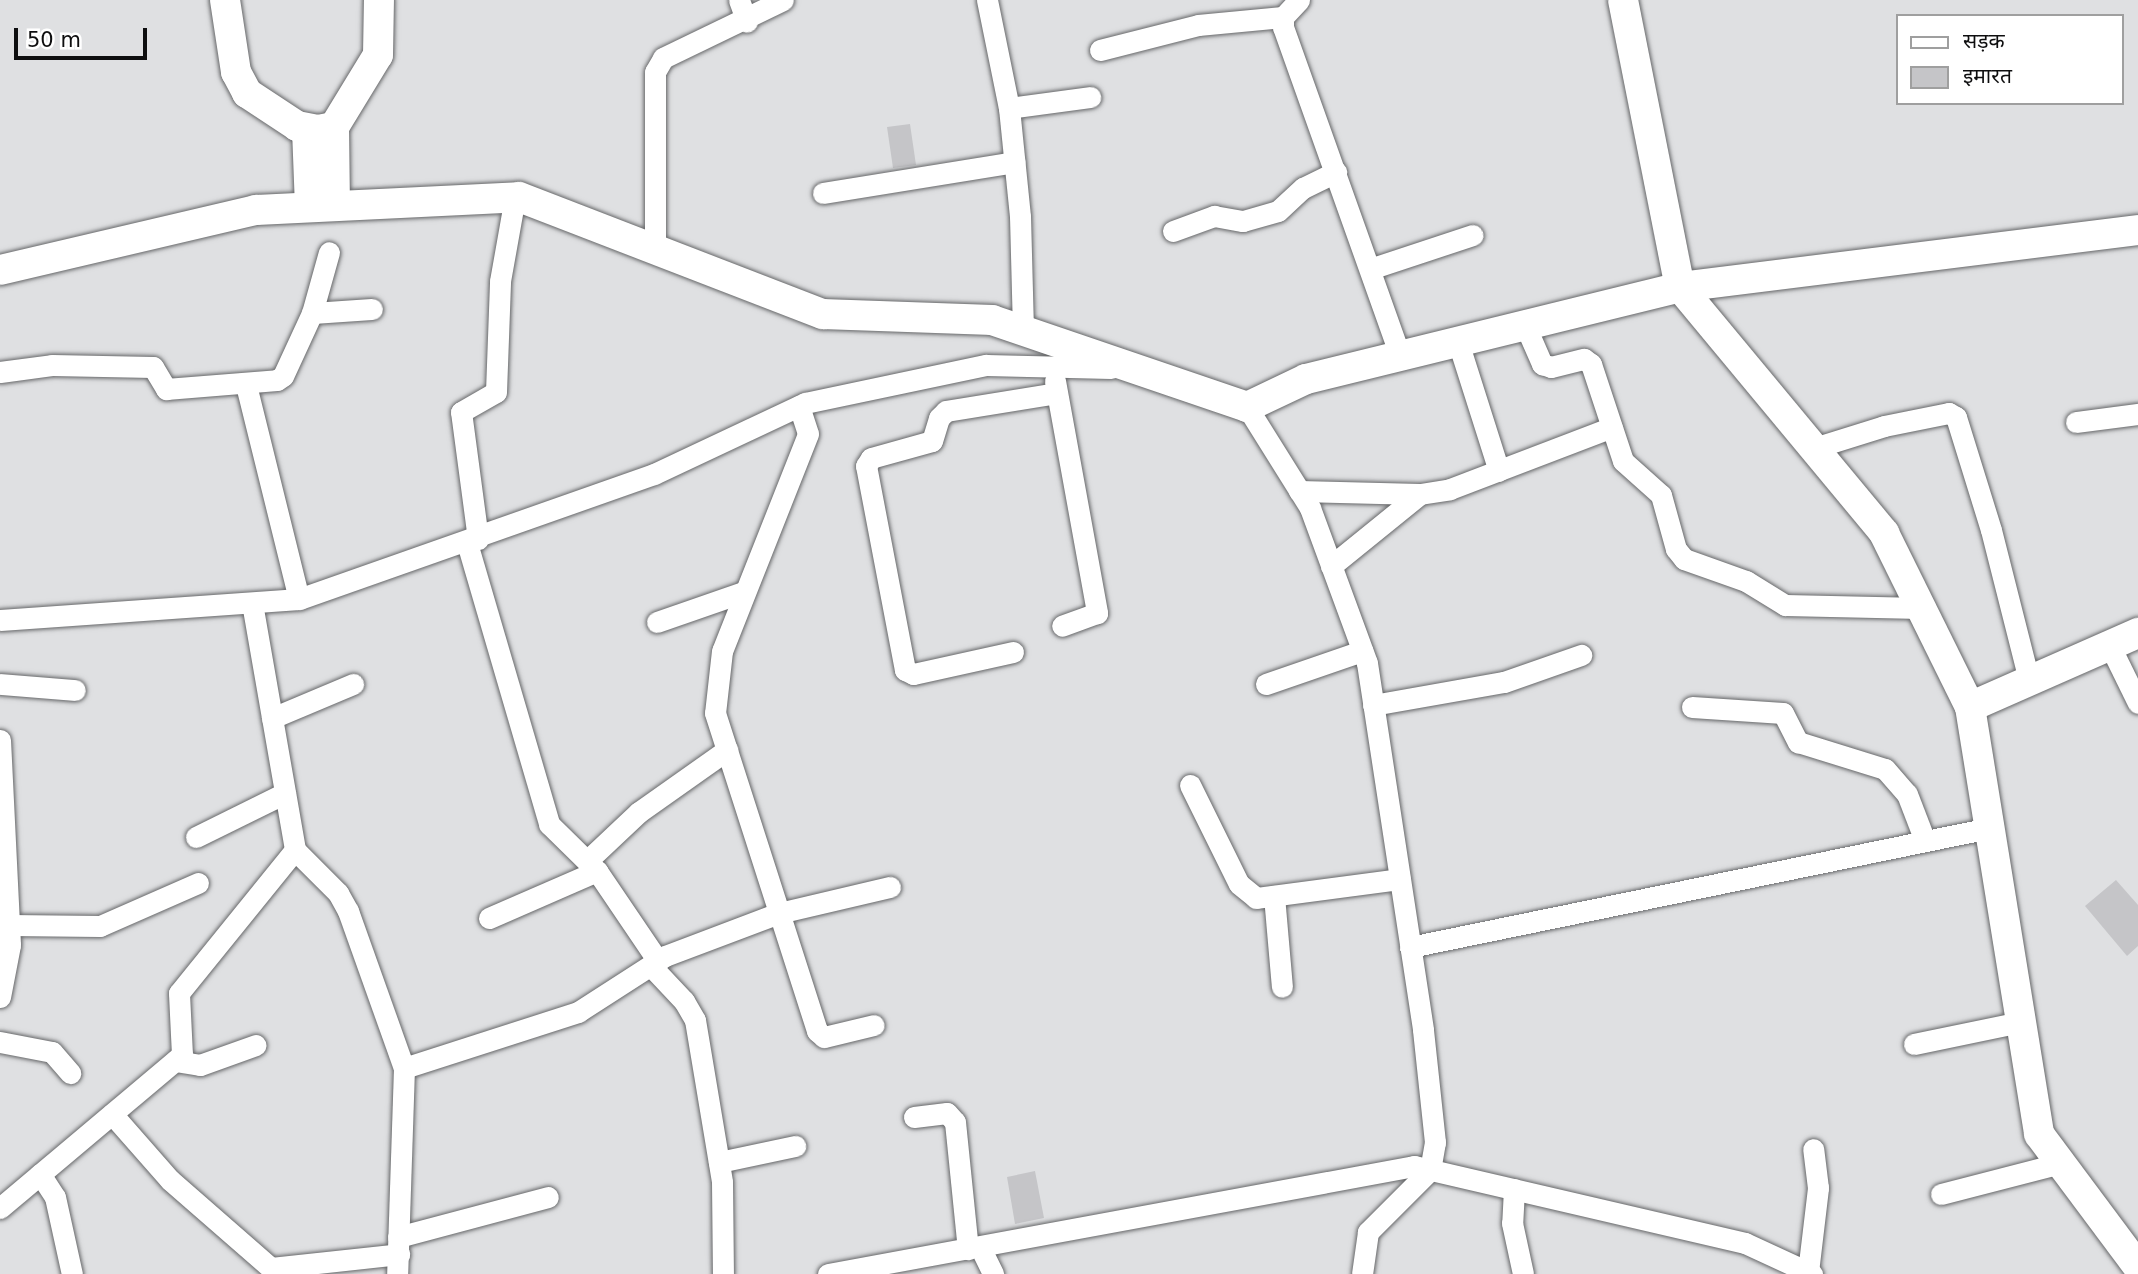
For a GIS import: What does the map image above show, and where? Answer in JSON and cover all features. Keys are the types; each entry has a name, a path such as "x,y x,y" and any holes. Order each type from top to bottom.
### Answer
{"street":[{"path":"225,0 236,72 247,93 263,107 321,128"},
{"path":"322,206 321,128 379,55 379,0"},
{"path":"739,0 747,22"},
{"path":"655,250 655,72 663,58 747,22 783,0"},
{"path":"986,0 1009,108 1015,162 1023,330"},
{"path":"1100,50 1198,25 1283,17 1299,0"},
{"path":"1623,0 1680,287 1884,533 1970,707 2039,1134 2061,1163 2128,1236 2138,1267"},
{"path":"1283,17 1399,356"},
{"path":"1009,108 1090,97"},
{"path":"823,193 1015,162"},
{"path":"1173,230 1214,216 1243,221 1278,211 1303,188 1336,172"},
{"path":"515,197 500,281 496,392 461,412 472,541 538,800 554,831 593,865 654,963 684,1001 695,1020 719,1162 723,1274"},
{"path":"0,270 256,210 515,197 823,314 992,320 1247,407 1299,491 1331,566 1362,651 1373,705 1410,947 1435,1142 1430,1170 1368,1232 1362,1274"},
{"path":"1247,407 1306,379 1680,287 2138,230"},
{"path":"1370,269 1473,235"},
{"path":"0,372 52,365 153,367 166,389 246,385 283,376 312,313 330,252"},
{"path":"312,313 372,309"},
{"path":"1525,325 1542,364 1551,367 1584,359 1591,364 1623,461 1661,495 1676,549 1684,559 1746,581 1785,605 1921,608"},
{"path":"1458,342 1499,471"},
{"path":"0,620 299,599 472,541 654,474 799,406 986,365 1134,368"},
{"path":"1053,367 1097,613 1062,626"},
{"path":"246,385 299,599"},
{"path":"1013,652 913,674 905,670 866,466 871,458 932,441 939,418 946,411 1057,393"},
{"path":"799,406 808,434 743,592 715,683 715,713 820,1035 874,1025"},
{"path":"1814,449 1884,426 1949,413 1956,416 1991,530 2029,680"},
{"path":"2076,422 2138,414"},
{"path":"1299,491 1420,494 1450,489 1612,427"},
{"path":"1331,566 1420,494"},
{"path":"657,622 743,592"},
{"path":"252,603 295,850 338,893 348,911 404,1068 398,1255"},
{"path":"1970,707 2029,680 2111,648 2138,633"},
{"path":"2111,648 2138,702"},
{"path":"1266,684 1362,651"},
{"path":"1373,705 1483,687 1581,655"},
{"path":"0,684 75,690"},
{"path":"272,718 354,684"},
{"path":"1692,707 1783,713 1798,742 1885,769 1907,794 1925,841"},
{"path":"0,740 3,860 9,926 0,997"},
{"path":"489,918 593,865 639,812 727,750"},
{"path":"1190,785 1239,884 1256,898 1400,879"},
{"path":"196,837 285,793"},
{"path":"1410,947 1989,828"},
{"path":"0,1208 175,1060 185,1047 179,993 295,850"},
{"path":"9,926 100,926 198,883"},
{"path":"404,1068 578,1012 654,963 779,913 890,887"},
{"path":"1274,896 1282,987"},
{"path":"1914,1044 2020,1022"},
{"path":"0,1042 52,1052 70,1073"},
{"path":"175,1060 200,1065 256,1045"},
{"path":"914,1117 947,1113 955,1122 974,1248 993,1274"},
{"path":"112,1114 178,1188 271,1268 398,1255 548,1197"},
{"path":"719,1162 795,1146"},
{"path":"828,1274 1414,1166 1745,1243 1810,1273 1818,1188 1813,1149"},
{"path":"1941,1194 2061,1163"},
{"path":"40,1174 55,1197 72,1274"},
{"path":"1514,1189 1512,1223 1523,1274"}],"building":[{"path":"910,124 916,165 893,168 887,127"},
{"path":"2116,880 2138,905 2138,946 2127,956 2085,906"},
{"path":"1035,1171 1044,1218 1015,1224 1007,1177"}]}
